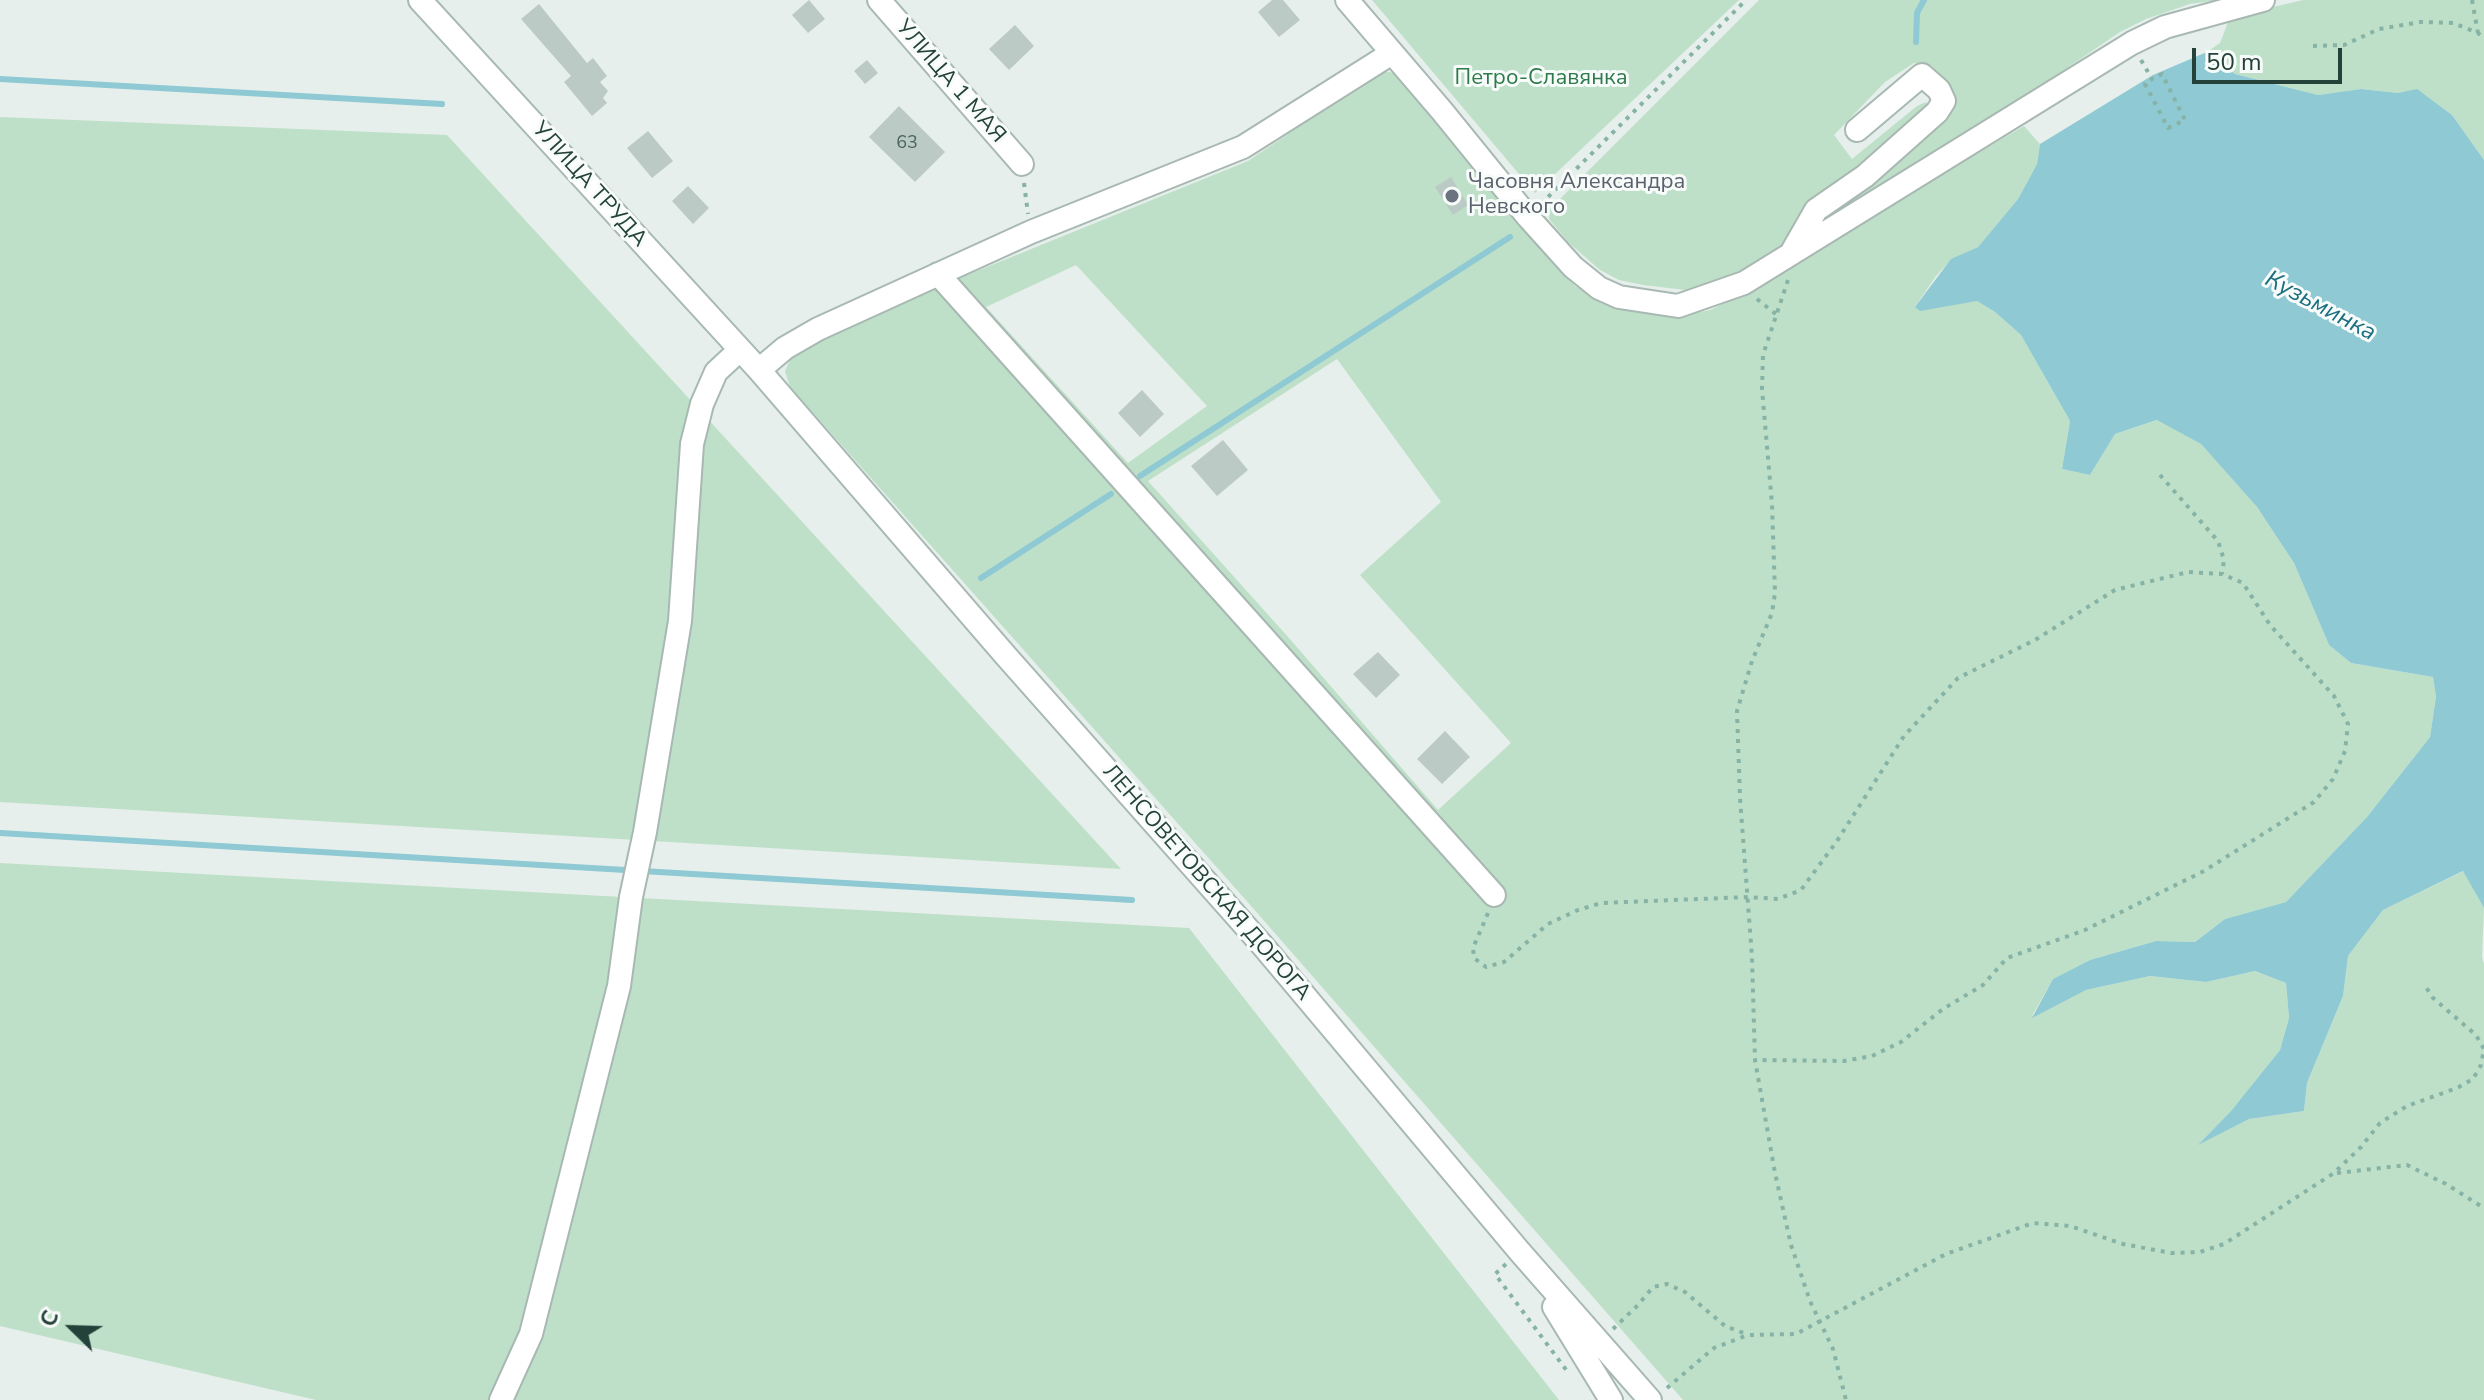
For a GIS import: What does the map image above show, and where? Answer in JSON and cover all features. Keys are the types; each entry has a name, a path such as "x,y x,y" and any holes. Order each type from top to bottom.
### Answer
{"street":[{"name":"УЛИЦА 1 МАЯ","path":"879,0 1023,171"},
{"path":"1347,0 1573,267 1599,288 1619,297 1678,306 1744,283 2132,43 2165,27 2263,0"},
{"name":"УЛИЦА ТРУДА","path":"430,3 759,370"},
{"path":"759,370 785,348 818,329 1031,232 1243,147 1392,53"},
{"path":"1791,253 1816,210 1865,176 1937,112 1944,101 1939,90 1922,75 1857,130"},
{"path":"938,274 1494,895"},
{"path":"501,1400 531,1334 619,986 631,897 645,832 680,621 692,444 702,404 716,372 731,358"},
{"name":"ЛЕНСОВЕТОВСКАЯ ДОРОГА","path":"759,370 1006,656 1263,946 1520,1252 1599,1342 1656,1396"},
{"path":"1520,1252 1611,1400"}],"path":[{"path":"1528,217 1746,0"},
{"path":"2472,0 2478,33"},
{"path":"2313,46 2344,45 2379,29 2421,22 2453,23 2484,38"},
{"path":"2138,55 2152,79"},
{"path":"2162,74 2185,120 2168,128 2145,84 2152,79 2162,74"},
{"path":"1023,171 1029,222"},
{"path":"1791,253 1788,278 1763,355 1762,389 1772,504 1775,593 1772,613 1752,661 1737,711 1740,798 1755,1060 1791,1245 1810,1301 1833,1349 1846,1400"},
{"path":"2160,475 2218,541 2224,560 2222,574"},
{"path":"1494,895 1473,948 1474,958 1486,967 1504,962 1548,924 1601,903 1748,897 1778,899 1801,890 1837,841 1904,736 1958,678 2035,640 2115,590 2188,572 2222,574 2243,583 2270,625 2334,696 2348,724 2345,751 2333,779 2314,802 2204,871 2085,930 2007,958 1983,985 1943,1009 1901,1042 1872,1056 1844,1061 1755,1060"},
{"path":"1656,1396 1714,1348 1748,1335 1796,1334 1946,1254 2033,1223 2070,1226 2123,1244 2171,1253 2200,1252 2224,1244 2334,1173 2380,1123 2407,1106 2473,1079 2481,1065 2484,1049 2476,1035 2433,998 2424,984"},
{"path":"2334,1173 2407,1165 2446,1184 2484,1208"},
{"path":"1520,1252 1495,1274 1570,1375"},
{"path":"1599,1342 1653,1287 1667,1284 1685,1292 1725,1326 1748,1335"}],"green space":[{"name":"Петро-Славянка","path":"1372,0 1739,0 1535,193"},
{"path":"1759,0 2218,0 2190,4 2146,19 2120,32 1989,121 1830,221 1820,219 1869,181 1954,106 1952,90 1932,66 1914,63 1885,82 1834,135 1852,159 1917,106 1926,102 1931,107 1792,239 1714,284 1685,290 1619,280 1600,270 1568,242 1549,219 1550,209"},
{"path":"2303,0 2484,0 2484,160 2452,115 2417,90 2398,93 2361,89 2318,95 2235,74 2207,52 2220,43 2230,17"},
{"path":"1382,71 1395,73 1406,80 1575,286 1617,306 1675,317 1710,310 1744,294 1799,258 2024,126 2040,144 2037,164 2018,199 1978,247 1951,260 1915,307 1977,301 2021,335 2070,421 2062,469 2090,475 2115,434 2158,420 2201,444 2257,507 2294,563 2329,645 2351,663 2433,677 2436,697 2430,737 2367,817 2286,902 2225,919 2195,942 2156,941 2090,960 2053,979 2032,1016 2086,990 2150,976 2206,982 2255,971 2286,983 2289,1018 2280,1050 2231,1111 2200,1143 2249,1119 2304,1111 2307,1083 2343,996 2348,956 2383,910 2464,871 2484,908 2484,1400 1683,1400 1252,907 790,387 785,371 791,358 832,333 1248,161","holes":["1076,265 1207,406 1128,463 986,307","1337,359 1441,502 1360,575 1511,743 1438,810 1148,481"]},
{"path":"0,117 447,135 1121,869 0,802"},
{"path":"0,863 1189,928 1559,1400 316,1400 0,1326"}],"water":[{"name":"Кузьминка","path":"2207,52 2235,74 2318,95 2361,89 2398,93 2417,89 2452,115 2484,160 2484,908 2463,871 2383,910 2348,956 2343,996 2307,1083 2304,1111 2249,1119 2198,1145 2231,1111 2280,1050 2289,1018 2286,983 2255,971 2206,982 2150,976 2086,990 2032,1018 2053,979 2090,960 2156,941 2195,942 2225,919 2286,902 2367,817 2430,737 2436,697 2433,677 2351,663 2329,645 2294,563 2257,507 2201,444 2157,420 2115,434 2090,475 2062,469 2070,421 2021,335 1977,301 1920,311 1915,307 1951,259 1978,247 2018,199 2037,164 2040,144 2153,75"}],"building":[{"path":"809,0 825,19 808,33 792,15"},
{"path":"1272,0 1283,0 1300,20 1279,37 1258,12"},
{"path":"539,4 587,63 593,58 607,76 600,82 608,91 603,98 607,103 592,116 564,82 571,76 521,19"},
{"path":"1015,25 1034,46 1009,70 989,49"},
{"path":"867,60 878,73 865,84 854,71"},
{"path":"899,106 945,152 915,182 869,137"},
{"path":"648,131 673,161 652,178 627,148"},
{"name":"Часовня Александра Невского","path":"1451,177 1468,205 1453,215 1435,187"},
{"path":"688,186 709,208 693,224 672,201"},
{"path":"1142,390 1164,414 1140,437 1118,413"},
{"path":"1223,440 1248,470 1217,496 1191,466"},
{"path":"1378,652 1400,675 1376,698 1353,674"},
{"path":"1445,731 1470,757 1442,784 1417,759"}],"waterway":[{"path":"1916,42 1917,13 1924,0"},
{"path":"0,79 442,104"},
{"path":"1140,476 1510,237"},
{"path":"981,578 1111,494"},
{"path":"0,833 1132,900"}],"place":[{"name":"Часовня Александра Невского","path":"1452,196"}]}
